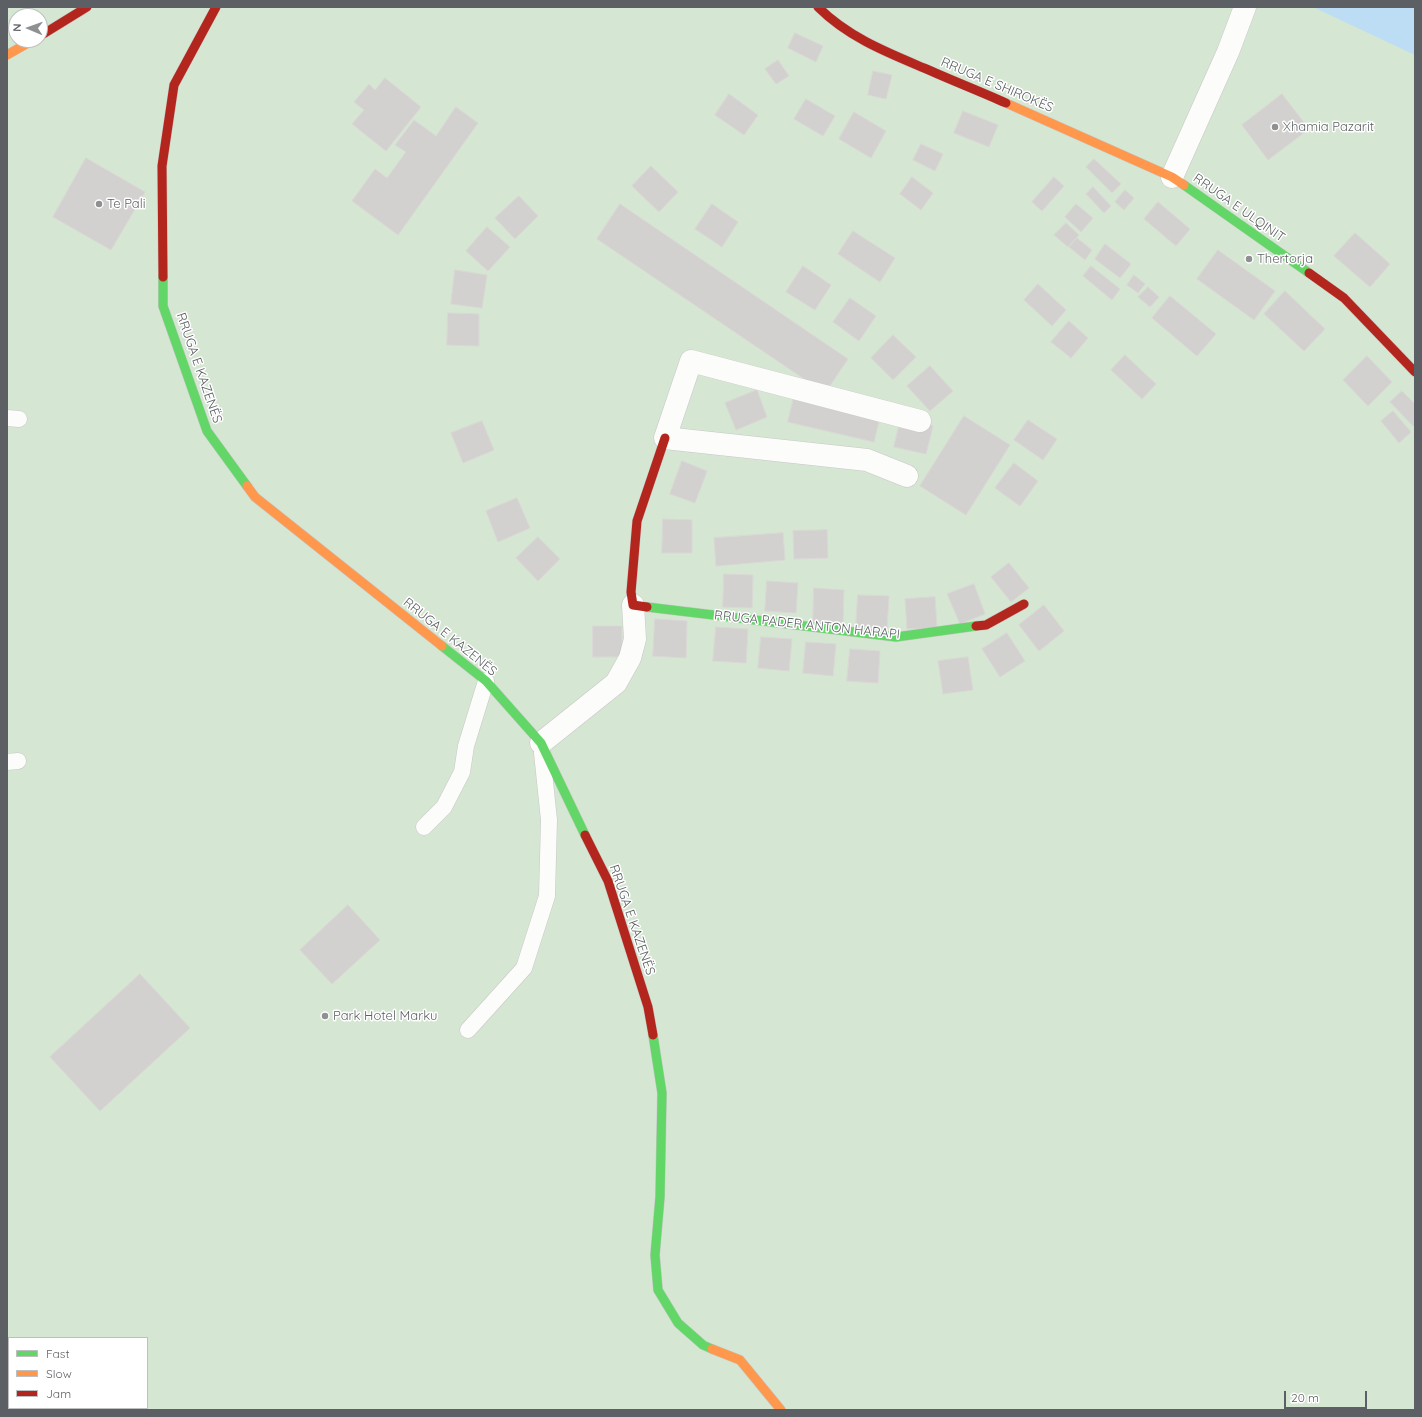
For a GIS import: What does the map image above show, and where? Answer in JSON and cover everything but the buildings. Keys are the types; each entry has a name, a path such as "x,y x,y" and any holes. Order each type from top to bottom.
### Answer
{"street":[{"path":"48,31 87,7"},
{"name":"RRUGA E KAZENËS","path":"216,7 174,85 162,166 163,306 207,431 255,497 353,577 486,681 541,743 608,881 648,1007 662,1093 660,1197 655,1255 658,1290 678,1323 703,1345 740,1360 781,1410"},
{"name":"RRUGA E SHIROKËS","path":"818,7 830,19 852,35 888,53 1036,115 1172,177"},
{"path":"1172,177 1228,52 1245,7"},
{"path":"7,55 19,48"},
{"name":"RRUGA E ULQINIT","path":"1172,177 1344,298 1415,372"},
{"path":"541,743 616,682 630,658 635,639 631,592 637,520 691,361 920,421"},
{"path":"665,438 867,460 907,476"},
{"name":"RRUGA PADER ANTON HARAPI","path":"633,605 896,637 986,624 1024,604"}],"lane":[{"path":"424,827 444,807 462,772 466,746 486,681"},
{"path":"468,1030 524,968 547,896 549,820 541,743"}],"green space":[{"path":"7,7 1415,7 1415,1410 7,1410"}],"water":[{"path":"1313,7 1415,7 1415,55"}],"traffic: fast":[{"path":"1184,185 1309,273"},
{"path":"163,277 163,306 207,431 247,486"},
{"path":"647,607 896,637 976,626"},
{"path":"442,646 486,681 541,743 585,835"},
{"path":"653,1035 662,1093 660,1197 655,1255 658,1290 678,1323 703,1345 712,1349"}],"traffic: slow":[{"path":"7,55 19,48"},
{"path":"1006,103 1172,177 1184,185"},
{"path":"247,486 255,497 442,646"},
{"path":"712,1349 740,1360 781,1410"}],"traffic: jam":[{"path":"48,31 87,7"},
{"path":"163,277 162,166 174,85 216,7"},
{"path":"818,7 842,27 868,43 1006,103"},
{"path":"1309,273 1344,298 1415,372"},
{"path":"647,607 633,605 631,592 637,521 665,438"},
{"path":"976,626 986,625 1024,604"},
{"path":"585,835 608,881 648,1007 653,1035"}],"place":[{"name":"Xhamia Pazarit","path":"1275,127"},
{"name":"Te Pali","path":"99,204"},
{"name":"Thertorja","path":"1249,259"},
{"name":"Park Hotel Marku","path":"325,1016"}]}
